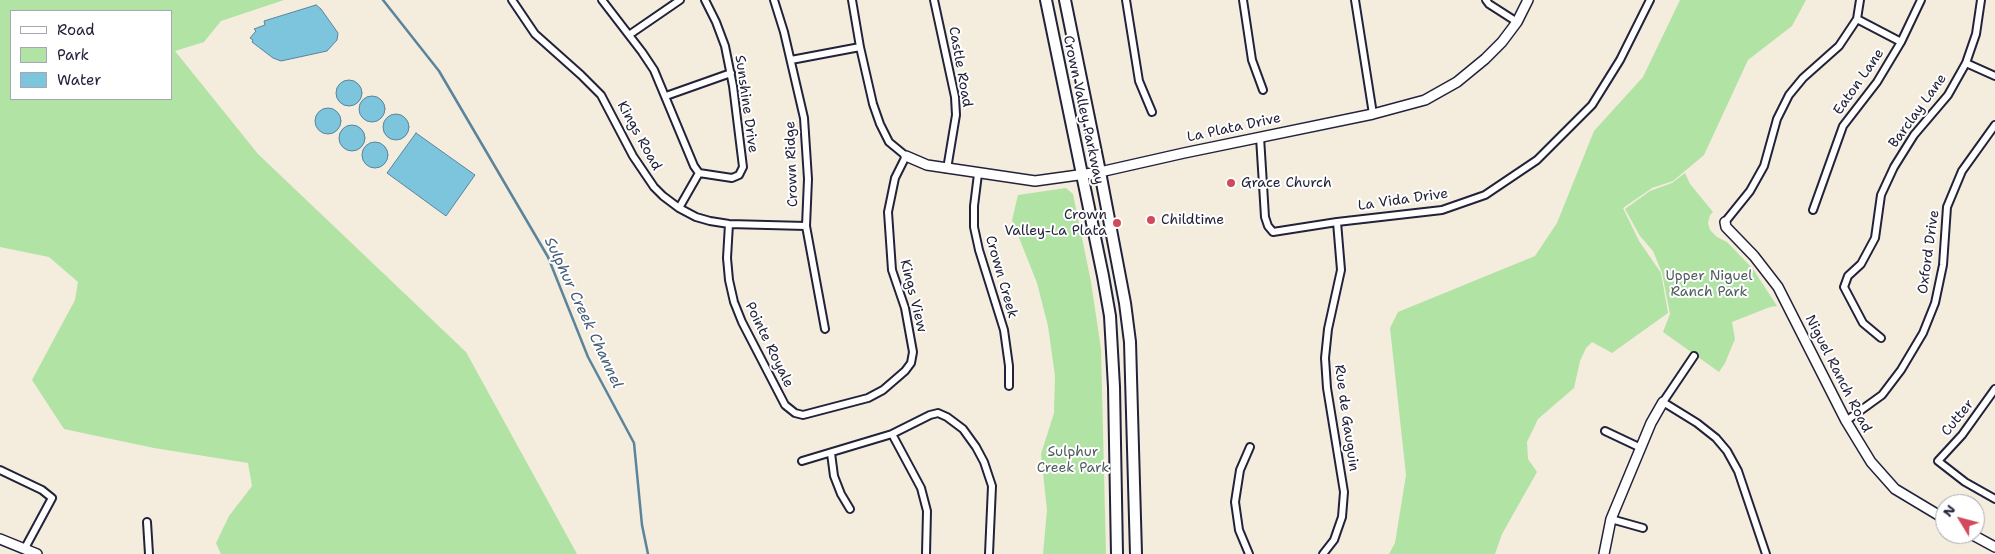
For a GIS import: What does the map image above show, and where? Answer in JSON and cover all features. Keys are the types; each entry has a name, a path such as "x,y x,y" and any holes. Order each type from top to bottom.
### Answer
{"main road":[{"name":"Crown Valley Parkway","path":"1046,0 1104,276 1113,347 1118,554"},
{"name":"Crown Valley Parkway","path":"1065,0 1125,303 1130,342 1136,554"}],"street":[{"name":"Kings Road","path":"512,0 535,34 601,95 633,156 654,187 679,208 696,217 729,224 806,226"},
{"path":"602,0 654,70 666,96 668,108 699,174 679,208"},
{"path":"629,35 680,0"},
{"name":"Sunshine Drive","path":"699,174 732,178 739,175 743,167 725,46 705,0"},
{"name":"Crown Ridge","path":"774,0 784,32 804,118 808,179 806,226 825,329"},
{"path":"852,0 860,47 880,124 889,142 906,156"},
{"name":"Castle Road","path":"934,0 956,115 946,169"},
{"path":"1126,0 1139,81 1152,112"},
{"path":"1243,0 1252,60 1263,90"},
{"path":"1355,0 1373,114"},
{"path":"1486,0 1489,4 1517,22"},
{"name":"La Plata Drive","path":"906,156 926,166 1035,181 1100,172 1373,114 1425,100 1457,82 1502,42 1517,22 1528,0"},
{"name":"La Vida Drive","path":"1260,137 1265,217 1268,226 1273,232 1337,222 1442,210 1485,195 1537,160 1592,105 1620,60 1650,0"},
{"path":"1725,222 1750,191 1764,166 1777,120 1789,95 1803,78 1839,46 1857,19 1860,0"},
{"name":"Eaton Lane","path":"1813,210 1843,126 1877,82 1901,42 1921,0"},
{"name":"Barclay Lane","path":"1881,338 1863,323 1844,287 1848,276 1861,264 1875,238 1881,194 1894,167 1914,135 1948,95 1966,63 1976,34 1981,0"},
{"path":"1857,19 1901,42"},
{"path":"790,60 860,47"},
{"path":"1966,63 1995,76"},
{"path":"666,96 730,73"},
{"name":"Oxford Drive","path":"1846,421 1882,395 1901,370 1923,333 1935,303 1943,265 1947,207 1962,171 1995,125"},
{"name":"Kings View","path":"795,413 803,414 875,395 905,371 911,362 913,352 905,308 892,270 889,249 888,212 895,178 906,156"},
{"name":"Crown Creek","path":"978,174 974,206 974,227 979,250 1004,330 1009,386"},
{"name":"Rue de Gauguin","path":"1323,554 1334,540 1342,517 1344,492 1327,388 1325,358 1328,329 1340,270 1337,222"},
{"name":"Niguel Ranch Road","path":"1725,222 1726,227 1754,256 1778,287 1862,450 1882,476 1909,499 1935,513"},
{"name":"Pointe Royale","path":"729,224 728,280 734,302 742,322 785,405 795,413"},
{"path":"1604,554 1611,519 1651,423 1662,402 1694,356"},
{"name":"Cutter","path":"1995,389 1962,435 1938,461 1965,482 1995,499"},
{"path":"1662,402 1697,423 1716,438 1727,451 1738,471 1766,554"},
{"path":"802,461 892,434 930,415 938,413 947,417 963,430 976,447 984,462 992,486 989,554"},
{"path":"1605,431 1640,448"},
{"path":"892,434 920,488 925,504 928,527 926,554"},
{"path":"1249,554 1239,530 1235,502 1240,470 1250,447"},
{"path":"831,453 834,476 841,494 850,509"},
{"path":"0,470 42,490 52,498 25,548"},
{"path":"1611,519 1643,528"},
{"path":"147,522 149,554"},
{"path":"0,539 37,554"}],"green space":[{"path":"0,0 284,0 221,21 204,42 175,51 258,154 466,352 577,554 221,554 216,543 229,516 252,486 248,463 154,448 64,429 32,380 75,300 78,282 49,257 0,247"},
{"path":"1680,0 1806,0 1792,26 1748,60 1704,155 1673,181 1652,188 1623,208 1639,241 1661,273 1668,313 1612,353 1592,342 1586,348 1580,361 1574,388 1538,419 1527,442 1528,459 1537,472 1502,534 1495,554 1389,554 1395,543 1406,475 1390,328 1398,312 1535,256 1557,223 1594,131 1643,77"},
{"name":"Upper Niguel Ranch Park","path":"1685,173 1690,184 1713,212 1708,223 1710,230 1717,237 1727,242 1753,269 1777,306 1732,322 1735,339 1719,372 1663,332 1670,314 1662,273 1653,251 1640,236 1625,209 1650,191 1672,183"},
{"name":"Sulphur Creek Park","path":"1066,188 1073,194 1091,282 1101,349 1106,554 1043,554 1047,510 1041,454 1054,413 1055,376 1048,326 1037,283 1012,220 1018,195"}],"water":[{"path":"316,5 338,33 337,40 327,51 281,61 273,58 252,42 253,40 250,38 256,31 254,29 265,25 264,21"},
{"path":"349,80 358,84 362,93 358,102 349,106 340,102 336,93 340,84"},
{"path":"372,96 381,100 385,109 381,118 372,122 363,118 359,109 363,100"},
{"path":"328,108 337,112 341,121 337,130 328,134 319,130 315,121 319,112"},
{"path":"396,114 405,118 409,127 405,136 396,140 387,136 383,127 387,118"},
{"path":"352,125 361,129 365,138 361,147 352,151 343,147 339,138 343,129"},
{"path":"416,133 475,175 446,216 387,173"},
{"path":"375,142 384,146 388,155 384,164 375,168 366,164 362,155 366,146"}],"waterway":[{"name":"Sulphur Creek Channel","path":"383,0 439,71 548,257 588,357 634,443 642,525 648,554"}],"place":[{"name":"Grace Church","path":"1231,183"},
{"name":"Childtime","path":"1151,220"},
{"name":"Crown Valley-La Plata","path":"1117,223"}]}
